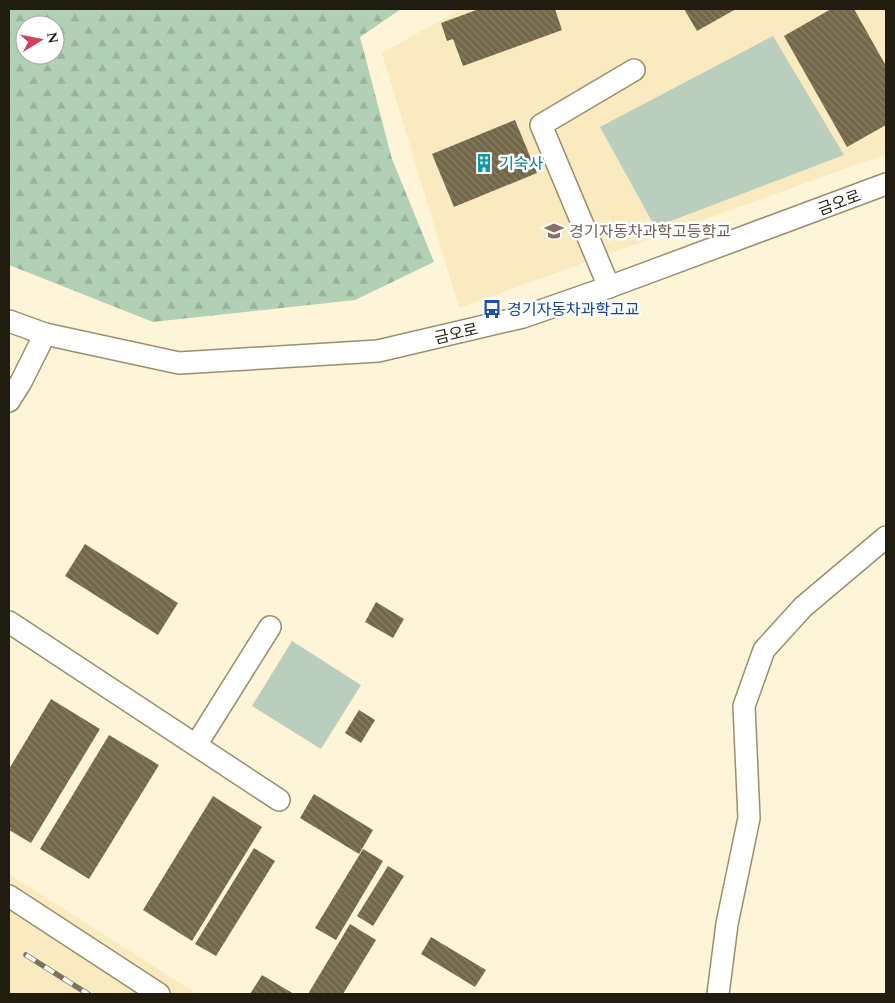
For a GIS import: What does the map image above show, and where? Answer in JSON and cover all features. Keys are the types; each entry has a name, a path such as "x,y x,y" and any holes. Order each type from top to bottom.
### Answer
{"street":[{"path":"610,287 540,125 634,70"},
{"name":"금오로","path":"9,321 45,334 179,363 378,352 523,317 610,287 886,184"},
{"path":"9,401 45,334"},
{"path":"718,994 727,924 748,818 744,706 764,650 803,607 886,537"},
{"path":"9,622 279,800"},
{"path":"196,745 270,627"},
{"path":"9,896 159,994"}],"shaded area":[{"name":"경기자동차과학고등학교","path":"461,9 886,9 886,154 459,308 382,53"},
{"path":"9,874 197,994 9,994"}],"green space":[{"path":"9,9 401,9 360,37 392,159 434,262 355,300 153,322 9,265"},
{"path":"773,36 844,155 655,227 600,127"},
{"path":"292,641 361,685 321,749 252,706"}],"building":[{"path":"479,9 555,9 562,30 463,66 453,39 447,41 441,23"},
{"path":"684,9 736,9 697,31"},
{"path":"831,9 854,9 886,66 886,125 847,147 784,36"},
{"name":"기숙사","path":"515,120 537,173 454,207 432,154"},
{"path":"85,544 178,603 158,635 65,576"},
{"path":"376,602 404,619 393,638 365,622"},
{"path":"51,699 100,729 31,843 9,830 9,769"},
{"path":"359,710 375,720 361,743 345,733"},
{"path":"109,735 159,765 89,879 40,849"},
{"path":"314,794 373,830 359,854 300,818"},
{"path":"213,796 262,827 192,941 143,910"},
{"path":"254,848 275,861 216,956 195,944"},
{"path":"363,849 383,861 336,940 315,928"},
{"path":"388,866 404,876 373,926 357,916"},
{"path":"350,924 376,940 343,994 308,994"},
{"path":"431,937 486,970 475,987 421,954"},
{"path":"262,975 294,994 250,994"}],"railway":[{"path":"26,955 88,994"}],"place":[{"name":"기숙사","path":"484,163"},
{"name":"경기자동차과학고등학교","path":"554,231"},
{"name":"경기자동차과학고교","path":"492,309"}]}
